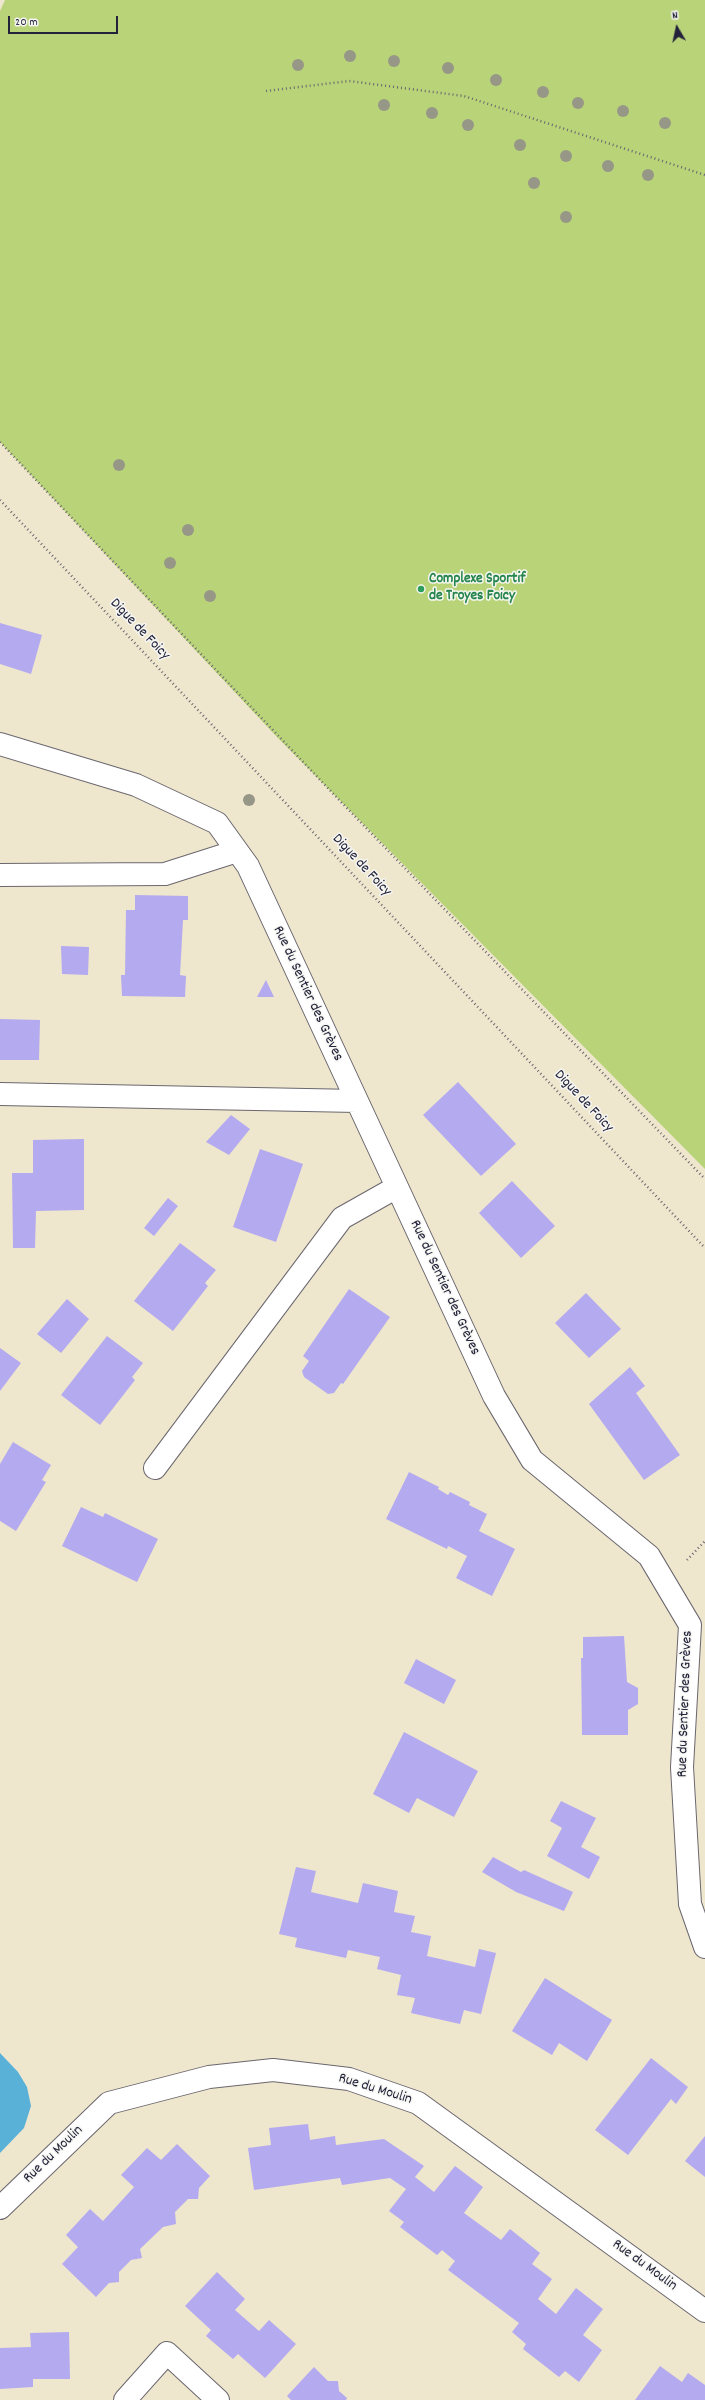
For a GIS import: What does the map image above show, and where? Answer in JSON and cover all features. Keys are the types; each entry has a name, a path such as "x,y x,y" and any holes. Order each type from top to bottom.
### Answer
{"street":[{"name":"Rue du Sentier des Grèves","path":"0,744 136,785 217,823 248,866 494,1396 532,1460 649,1556 690,1625 682,1767 690,1904 705,1947"},
{"path":"0,875 165,874 237,851"},
{"path":"0,1094 357,1101"},
{"path":"155,1468 342,1218 397,1187"},
{"name":"Rue du Moulin","path":"0,2208 108,2103 209,2077 274,2070 349,2079 418,2103 705,2311"},
{"path":"125,2400 167,2353 218,2400"}],"path":[{"path":"266,91 349,81 464,96 705,175"},
{"path":"0,442 342,803 705,1179"},
{"name":"Digue de Foicy","path":"0,500 705,1248"}],"green space":[{"name":"Complexe Sportif de Troyes Foicy","path":"5,0 705,0 705,1169 276,736 0,442 0,11"}],"water":[{"path":"0,2053 18,2072 27,2087 31,2106 24,2128 0,2153"}],"building":[{"path":"0,623 42,635 31,674 0,664"},
{"path":"135,895 188,896 188,920 183,920 180,975 186,976 185,997 122,996 121,975 125,975 126,910 135,910"},
{"path":"61,946 89,947 88,975 62,974"},
{"path":"266,980 274,997 257,997"},
{"path":"0,1019 40,1020 39,1060 0,1060"},
{"path":"458,1082 516,1144 481,1176 423,1115"},
{"path":"231,1115 250,1129 229,1155 206,1142"},
{"path":"84,1139 84,1210 36,1211 35,1248 13,1248 12,1173 33,1173 33,1140"},
{"path":"260,1149 303,1164 276,1242 233,1227"},
{"path":"512,1181 555,1226 521,1258 479,1213"},
{"path":"168,1198 178,1206 154,1236 144,1228"},
{"path":"180,1243 216,1270 205,1283 208,1286 173,1331 134,1301"},
{"path":"349,1289 390,1317 343,1384 341,1383 334,1393 328,1394 304,1377 302,1371 309,1361 303,1356"},
{"path":"586,1293 621,1329 589,1358 555,1323"},
{"path":"67,1299 89,1319 61,1353 37,1334"},
{"path":"107,1336 143,1363 132,1377 135,1380 100,1425 61,1395"},
{"path":"0,1348 21,1363 0,1391"},
{"path":"630,1367 645,1386 636,1393 680,1455 644,1480 589,1404"},
{"path":"13,1442 51,1465 42,1480 46,1482 16,1531 0,1521 0,1464"},
{"path":"409,1472 439,1487 438,1489 448,1495 450,1492 470,1502 469,1505 487,1514 479,1531 515,1549 492,1596 456,1578 467,1556 448,1546 447,1549 386,1519"},
{"path":"81,1507 103,1517 105,1513 158,1539 137,1582 62,1546"},
{"path":"624,1636 627,1682 638,1688 638,1704 628,1710 628,1735 582,1735 581,1658 583,1658 583,1637"},
{"path":"416,1659 456,1680 444,1704 404,1683"},
{"path":"404,1732 478,1771 454,1817 417,1798 409,1813 373,1794"},
{"path":"561,1801 596,1818 581,1847 600,1857 589,1879 547,1856 562,1828 550,1821"},
{"path":"493,1857 521,1872 524,1870 573,1892 564,1911 516,1892 482,1872"},
{"path":"296,1867 316,1871 311,1892 358,1903 363,1883 398,1891 394,1912 415,1916 411,1932 431,1936 427,1956 475,1967 479,1949 496,1953 481,2014 464,2010 460,2024 411,2013 415,1998 397,1995 401,1975 377,1969 380,1957 348,1950 346,1958 295,1947 297,1938 279,1934"},
{"path":"545,1978 612,2020 587,2061 559,2043 552,2055 512,2031"},
{"path":"651,2058 688,2087 676,2104 671,2099 628,2155 595,2130"},
{"path":"308,2124 310,2140 335,2136 336,2145 384,2139 424,2166 415,2177 434,2192 455,2166 483,2187 464,2213 501,2240 510,2229 540,2253 532,2264 552,2279 538,2299 556,2314 576,2288 603,2309 583,2335 602,2350 579,2382 565,2371 559,2377 523,2349 526,2344 512,2332 519,2323 448,2270 455,2261 442,2250 437,2255 400,2227 404,2222 389,2211 406,2189 390,2178 342,2185 340,2178 254,2190 248,2148 271,2145 269,2128"},
{"path":"705,2136 705,2177 685,2161"},
{"path":"177,2144 210,2176 199,2188 198,2199 188,2199 175,2212 176,2224 163,2227 140,2249 142,2258 131,2260 119,2272 119,2282 109,2283 96,2297 62,2264 78,2247 66,2235 90,2209 103,2221 134,2187 121,2175 147,2148 161,2160"},
{"path":"217,2272 245,2299 235,2310 259,2331 269,2320 296,2344 265,2378 238,2354 233,2359 206,2336 211,2330 185,2306"},
{"path":"69,2332 70,2379 33,2379 33,2387 0,2389 0,2348 31,2347 30,2333"},
{"path":"660,2366 682,2382 688,2373 705,2385 705,2400 635,2400"},
{"path":"314,2367 328,2381 338,2381 339,2391 347,2398 346,2400 291,2400 287,2396"}],"place":[{"name":"Complexe Sportif de Troyes Foicy","path":"421,589"}]}
